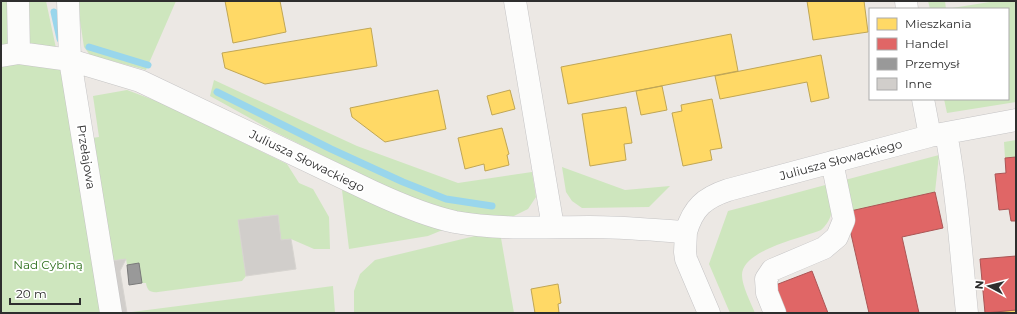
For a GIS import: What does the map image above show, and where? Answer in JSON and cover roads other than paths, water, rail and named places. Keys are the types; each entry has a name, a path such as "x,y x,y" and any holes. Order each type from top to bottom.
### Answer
{"street":[{"path":"10,54 18,1"},
{"name":"Przełajowa","path":"68,1 70,60 111,313"},
{"path":"515,1 553,227"},
{"name":"Juliusza Słowackiego","path":"10,54 70,60 140,81 372,192 446,219 497,227 608,227 686,232"},
{"path":"923,100 938,135 957,212 967,313"},
{"name":"Juliusza Słowackiego","path":"709,313 686,259 685,252 686,232 691,217 706,200 719,193 832,162 938,135 1016,120"},
{"path":"775,313 767,293 766,279 772,270 824,248 837,237 844,220 832,162"}],"waterway":[{"path":"54,12 60,39"},
{"path":"89,47 148,65"},
{"path":"217,92 331,149 403,182 446,199 492,206"}],"park label":[{"name":"Nad Cybiną","path":"48,265"}]}
